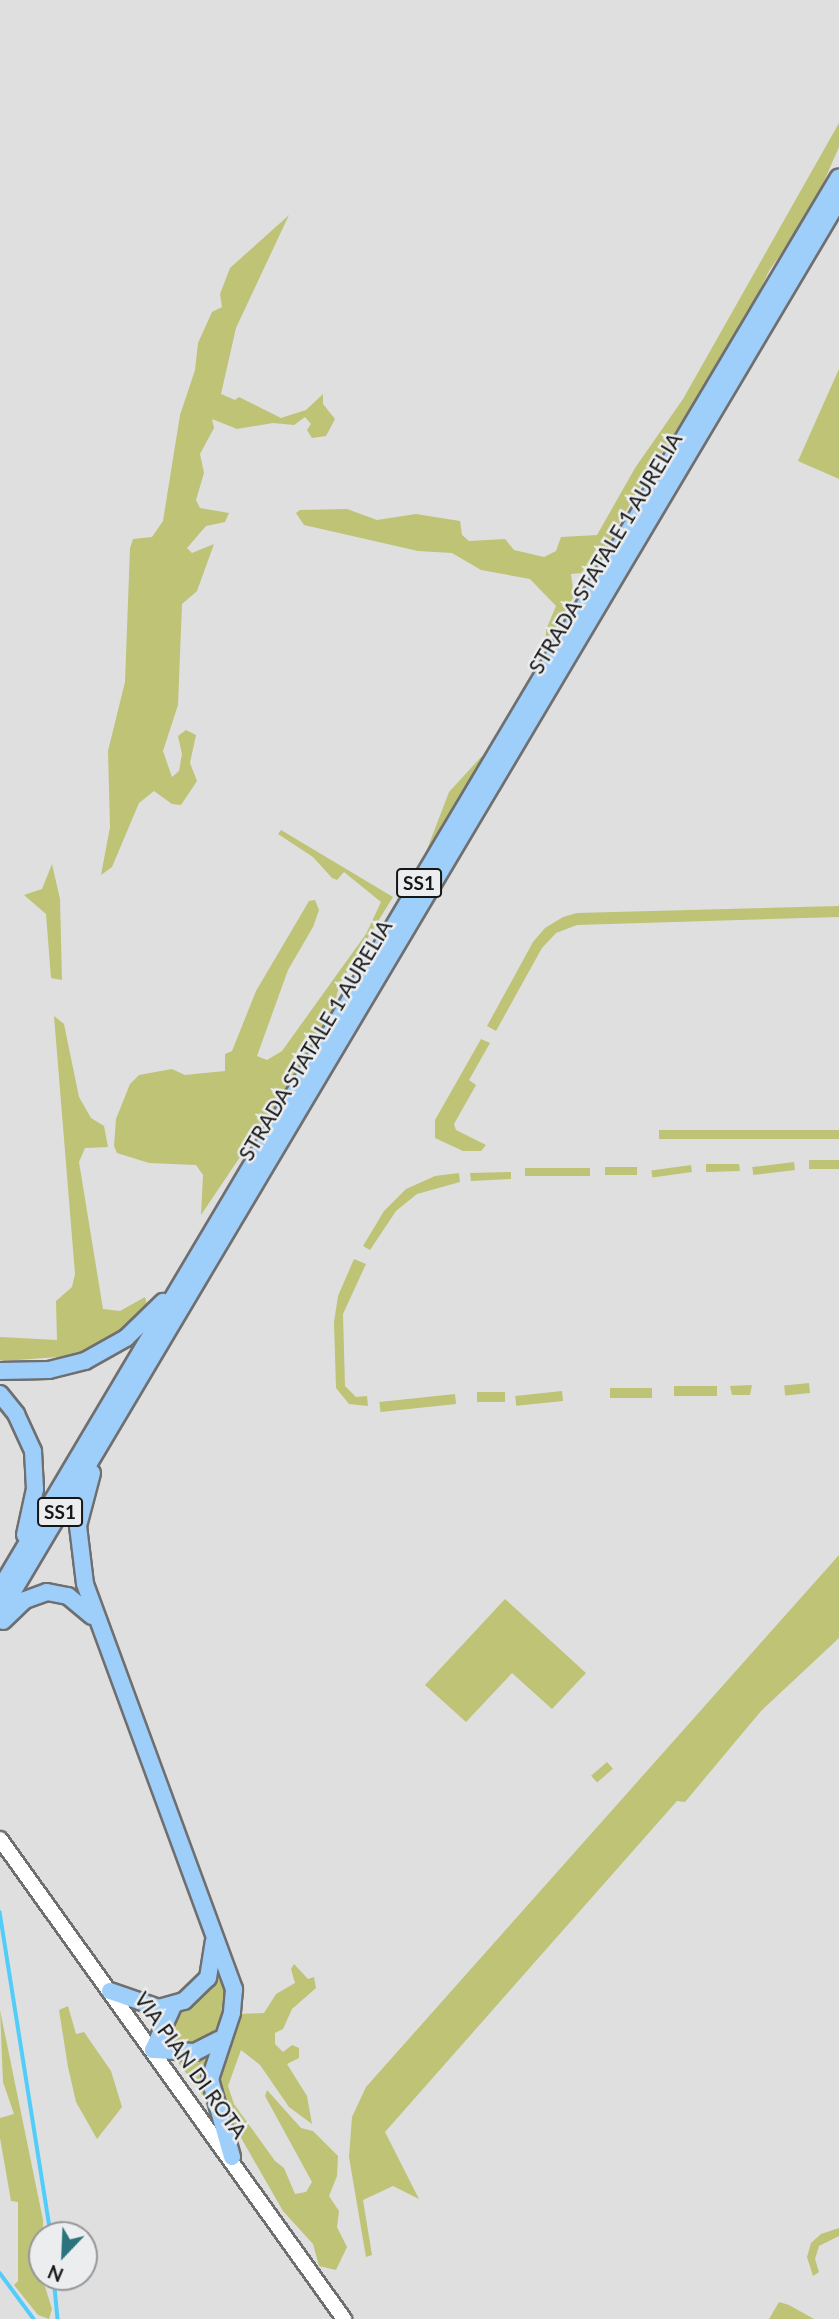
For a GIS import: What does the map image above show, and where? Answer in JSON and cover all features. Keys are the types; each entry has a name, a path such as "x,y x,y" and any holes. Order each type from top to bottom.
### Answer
{"highway":[{"name":"STRADA STATALE 1 AURELIA","path":"0,1589 839,177"},
{"name":"STRADA STATALE 1 AURELIA","path":"0,1613 839,200"},
{"path":"0,1371 57,1369 104,1352 148,1317 192,1265"},
{"path":"0,1394 26,1432 35,1471 30,1517 12,1570"},
{"path":"120,1411 85,1490 78,1526 80,1567 95,1620 234,1989 232,2013 219,2040 211,2092 232,2157"},
{"path":"0,1624 19,1604 47,1592 74,1599 95,1620"},
{"path":"110,1991 145,2006 173,2006 197,1992 208,1978 214,1936"},
{"path":"173,2006 153,2050 195,2052 219,2040"}],"main road":[{"name":"VIA PIAN DI ROTA","path":"0,1839 232,2157 344,2319"}],"green space":[{"path":"839,123 839,147 812,209 769,271 745,321 632,500 593,572 571,574 574,596 551,635 546,636 546,630 556,606 530,579 481,570 452,553 418,551 304,525 296,513 300,510 347,509 377,520 416,514 460,521 462,535 469,541 505,539 514,550 544,557 556,551 561,537 597,535 635,468 683,399"},
{"path":"289,215 236,328 221,394 235,400 239,397 281,418 306,410 323,394 323,404 335,419 326,436 312,438 307,430 311,424 305,417 294,425 273,423 237,429 212,419 214,428 200,454 204,473 196,500 200,508 229,513 225,522 206,526 187,548 192,553 214,544 197,591 182,604 178,705 163,751 172,777 179,771 182,754 178,736 186,730 196,735 190,763 197,781 181,805 172,804 154,791 139,803 112,867 101,875 110,827 108,751 125,682 130,548 133,539 152,537 163,521 180,415 195,370 198,343 212,312 222,307 220,294 230,268"},
{"path":"839,369 839,479 798,461"},
{"path":"482,756 483,762 426,852 449,792"},
{"path":"281,830 393,897 340,983 333,1009 300,1068 201,1215 203,1175 196,1165 149,1163 117,1153 114,1146 116,1119 130,1084 139,1075 172,1069 185,1075 225,1071 225,1054 232,1051 256,991 309,901 315,900 319,910 313,927 288,970 257,1056 267,1060 282,1051 366,934 381,902 344,872 337,880 332,878 313,857 278,834"},
{"path":"52,864 60,899 62,980 51,978 46,914 24,895 42,889"},
{"path":"839,906 839,917 577,925 556,933 542,948 496,1031 487,1026 533,942 545,928 563,917 577,913"},
{"path":"54,1016 64,1024 79,1097 91,1118 104,1126 108,1147 85,1148 79,1162 103,1309 120,1311 145,1297 148,1308 111,1339 71,1356 4,1361 0,1360 0,1337 57,1340 56,1301 72,1287 75,1274"},
{"path":"481,1039 490,1043 469,1080 476,1085 454,1124 456,1130 486,1145 481,1151 463,1151 435,1138 435,1120"},
{"path":"659,1130 839,1130 839,1139 659,1139"},
{"path":"809,1160 839,1160 839,1169 809,1169"},
{"path":"794,1162 795,1170 753,1175 752,1167"},
{"path":"706,1164 739,1164 740,1171 706,1172"},
{"path":"691,1165 692,1172 652,1177 651,1171"},
{"path":"605,1167 637,1167 637,1175 605,1175"},
{"path":"525,1168 590,1168 590,1176 525,1176"},
{"path":"511,1172 511,1179 471,1181 470,1173"},
{"path":"459,1173 460,1182 417,1194 396,1211 370,1250 363,1246 384,1211 406,1189 435,1176"},
{"path":"354,1259 366,1264 343,1314 345,1386 356,1397 367,1396 368,1406 349,1404 336,1388 334,1322 338,1296"},
{"path":"809,1383 810,1393 785,1396 784,1386"},
{"path":"752,1385 750,1395 732,1395 730,1386"},
{"path":"674,1386 717,1386 717,1396 674,1396"},
{"path":"610,1388 652,1388 652,1398 610,1398"},
{"path":"562,1391 563,1401 516,1406 515,1396"},
{"path":"477,1392 505,1392 505,1402 477,1402"},
{"path":"455,1394 456,1404 380,1412 379,1402"},
{"path":"839,1555 839,1638 761,1711 685,1802 677,1801 385,2132 419,2199 393,2186 363,2200 372,2255 366,2257 349,2157 352,2117 366,2087"},
{"path":"505,1599 586,1673 552,1709 512,1673 466,1722 425,1685"},
{"path":"607,1762 613,1769 597,1783 591,1776"},
{"path":"294,1964 308,1979 314,1977 316,1988 292,2009 283,2029 275,2033 275,2044 283,2052 292,2045 299,2048 299,2058 287,2064 307,2096 312,2124 289,2107 260,2065 241,2050 228,2086 234,2104 275,2161 284,2168 295,2194 306,2192 312,2182 265,2096 267,2090 301,2128 313,2131 338,2156 337,2176 329,2196 339,2211 337,2227 347,2247 336,2270 319,2266 313,2244 283,2211 232,2122 213,2077 238,2014 264,2013 276,1994 295,1983 291,1969"},
{"path":"219,1966 231,2001 220,2030 201,2043 182,2047 169,2044 164,2037 173,2018 215,1979"},
{"path":"68,2006 76,2034 84,2032 111,2071 122,2107 97,2139 76,2102 68,2067 59,2010"},
{"path":"0,2010 43,2220 28,2221 28,2291 46,2291 52,2309 49,2319 38,2315 14,2285 18,2281 18,2202 11,2201 0,2138 0,2118 14,2114 3,2082"},
{"path":"211,2049 206,2083 210,2105 174,2057"},
{"path":"839,2228 839,2236 819,2246 815,2259 819,2272 813,2276 807,2257 811,2243 821,2234"},
{"path":"779,2302 789,2305 814,2319 769,2319"}],"waterway":[{"path":"0,1912 49,2221"},
{"path":"0,2273 34,2319"},
{"path":"55,2291 58,2319"}]}
